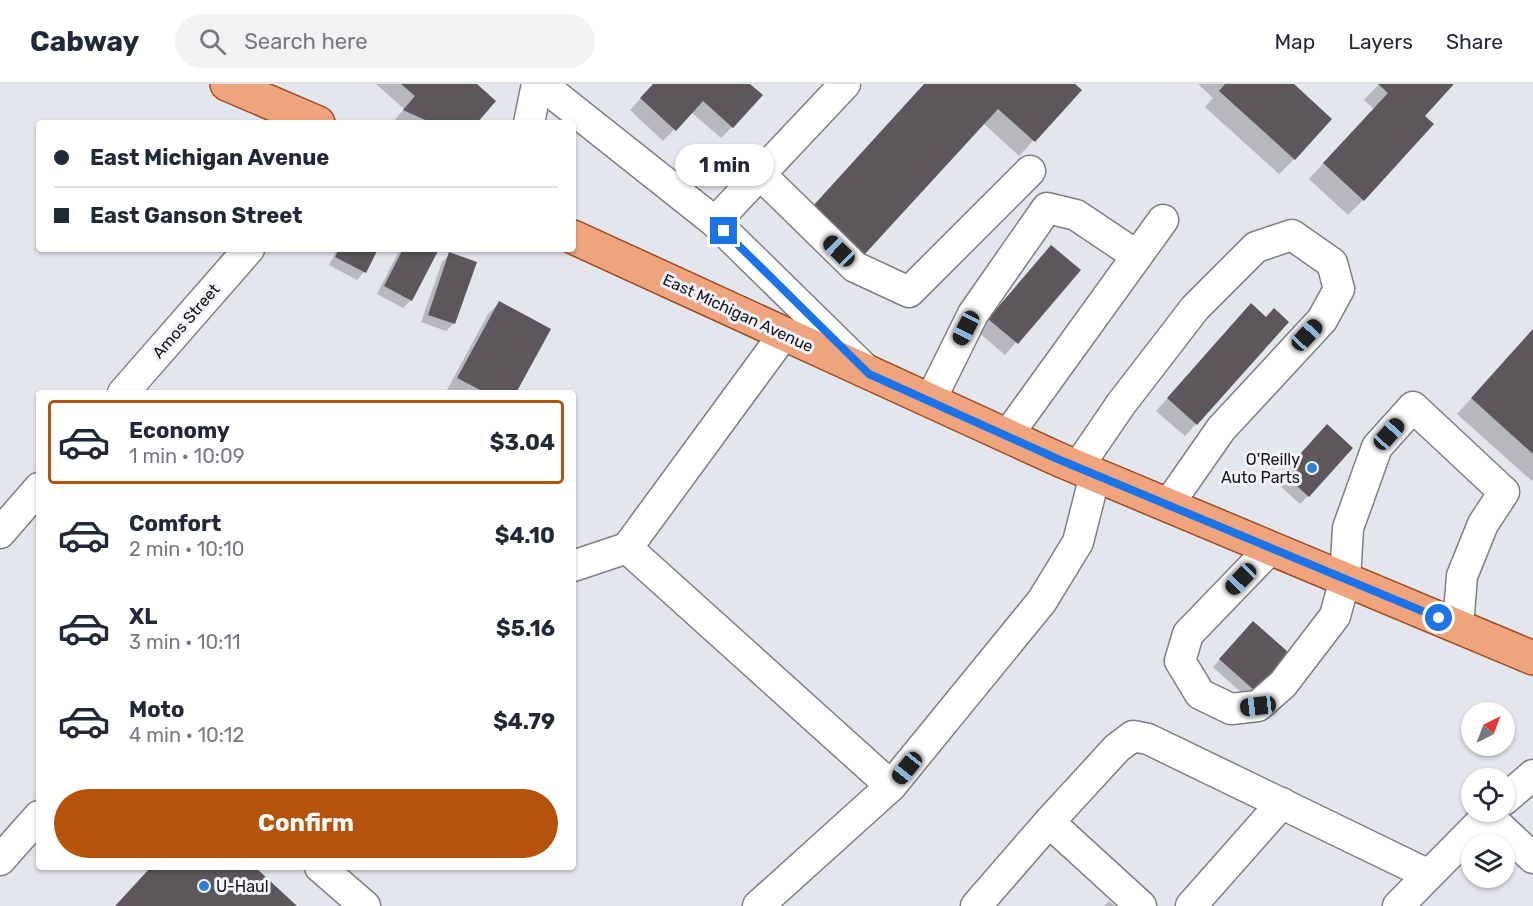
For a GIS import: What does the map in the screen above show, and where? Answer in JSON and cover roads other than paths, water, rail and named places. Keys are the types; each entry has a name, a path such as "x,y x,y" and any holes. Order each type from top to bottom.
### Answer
{"main road":[{"path":"227,84 311,120"},
{"name":"East Michigan Avenue","path":"576,238 1007,436 1533,658"}],"street":[{"path":"530,120 539,84 715,222 869,374"},
{"path":"715,222 844,84"},
{"path":"760,174 855,267 909,292 1030,171"},
{"path":"930,401 973,314 1047,208 1077,215 1137,256"},
{"path":"1007,436 1163,219"},
{"path":"758,906 891,786 1042,601 1078,542 1087,471 1121,404 1195,308 1256,247 1292,235 1332,263 1339,289 1322,320 1221,429 1168,505"},
{"name":"Amos Street","path":"126,390 246,252"},
{"path":"576,565 627,548 784,334"},
{"path":"1271,548 1188,634 1180,661 1200,694 1231,709 1258,706 1283,684 1335,616 1345,579 1348,528 1377,447 1413,407 1504,492 1483,524 1462,576 1458,626"},
{"path":"0,533 36,491"},
{"path":"627,548 891,786"},
{"path":"976,906 1117,748 1133,736 1148,739 1427,874"},
{"path":"1191,906 1282,803"},
{"path":"1515,805 1533,858"},
{"path":"0,860 36,819"},
{"path":"1049,822 1141,906"},
{"path":"1398,906 1427,874 1484,822"},
{"path":"326,870 365,906"}],"place":[{"name":"O'Reilly Auto Parts","path":"1312,468"},
{"name":"U-Haul","path":"204,886"}]}
